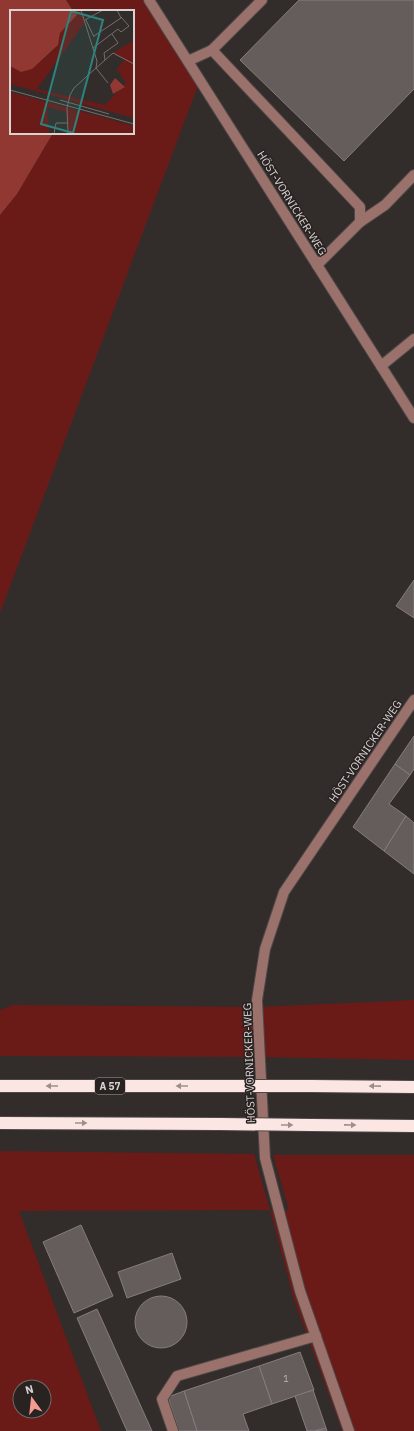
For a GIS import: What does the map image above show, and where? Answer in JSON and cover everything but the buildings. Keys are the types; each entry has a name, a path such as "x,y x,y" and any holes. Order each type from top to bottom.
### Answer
{"highway":[{"name":"A 57","path":"0,1086 414,1087"},
{"path":"0,1123 414,1126"}],"street":[{"name":"HÖST-VORNICKER-WEG","path":"150,0 414,418"},
{"path":"188,61 212,50 262,0"},
{"path":"212,50 360,207 360,222"},
{"path":"317,265 360,222 385,205 414,175"},
{"path":"381,366 414,340"},
{"name":"HÖST-VORNICKER-WEG","path":"350,1431 300,1291 265,1158 258,1000 265,949 284,892 414,700"},
{"path":"173,1431 162,1398 177,1376 316,1336"}],"shaded area":[{"path":"0,0 66,0 72,10 10,10 10,134 52,134 17,194 0,215"},
{"path":"66,0 147,0 200,80 0,613 0,215 17,194 52,134 134,134 134,10 72,10"},
{"path":"414,1000 414,1060 260,1057 0,1056 0,1010 13,1005 258,1007"},
{"path":"0,1151 254,1154 270,1210 19,1211 101,1431 0,1431"},
{"path":"273,1155 414,1155 414,1431 342,1431 294,1300 270,1210 289,1210"}]}
